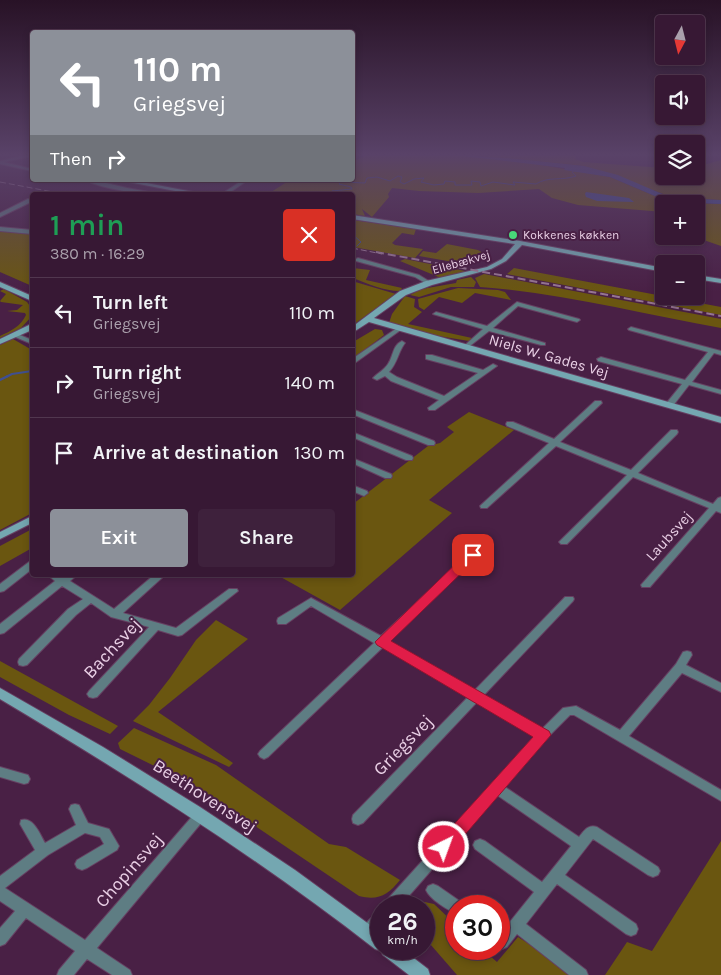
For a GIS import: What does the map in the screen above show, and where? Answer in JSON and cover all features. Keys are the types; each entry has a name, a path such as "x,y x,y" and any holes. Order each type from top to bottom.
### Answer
{"street":[{"path":"0,215 30,202"},
{"path":"355,217 519,244 655,270"},
{"path":"20,231 30,226"},
{"path":"0,229 30,232"},
{"name":"Ellebækvej","path":"355,329 403,293 429,283 490,268 504,260 519,244"},
{"name":"Ellebækvej","path":"358,260 417,276 429,283"},
{"path":"705,280 721,283"},
{"path":"0,284 30,298"},
{"path":"466,347 517,304 577,320"},
{"path":"436,314 544,344"},
{"name":"Niels W. Gades Vej","path":"368,319 721,420"},
{"path":"0,342 30,328"},
{"path":"355,361 400,328"},
{"path":"632,329 721,353"},
{"path":"15,335 30,341"},
{"path":"377,378 386,373 397,355 400,345 380,343"},
{"path":"669,405 712,351"},
{"path":"429,357 483,372"},
{"path":"601,358 721,392"},
{"path":"432,408 492,366"},
{"path":"386,373 394,379 444,399"},
{"path":"484,506 556,443 598,403"},
{"path":"355,412 431,443"},
{"name":"Laubsvej","path":"510,424 633,474 719,506 646,585"},
{"path":"564,542 674,432"},
{"path":"355,435 409,458"},
{"path":"355,461 388,476"},
{"path":"355,489 364,493"},
{"path":"0,536 30,520"},
{"path":"264,754 473,555"},
{"path":"0,589 30,566"},
{"name":"Bachsvej","path":"56,577 115,614 178,632 233,591"},
{"path":"0,630 69,577"},
{"name":"Bachsvej","path":"115,614 158,577"},
{"path":"23,662 72,612 90,599"},
{"name":"Griegsvej","path":"358,819 569,599"},
{"path":"282,621 311,600 543,735"},
{"name":"Bachsvej","path":"93,694 156,626"},
{"path":"621,737 680,667 687,655"},
{"path":"680,667 721,688"},
{"name":"Beethovensvej","path":"0,693 201,816 304,884 368,932"},
{"path":"401,895 543,735 567,711 576,710 721,796"},
{"path":"0,772 24,778"},
{"path":"497,788 580,845"},
{"path":"0,884 43,851 84,828 75,809"},
{"name":"Chopinsvej","path":"64,975 201,816"},
{"path":"26,824 43,851"},
{"name":"Chopinsvej","path":"82,864 112,846 104,833 84,828"},
{"path":"510,932 592,831 653,872"},
{"path":"480,845 543,891"},
{"path":"556,876 632,929"},
{"path":"433,890 445,899"},
{"path":"0,893 125,975"},
{"path":"0,939 25,910"},
{"path":"516,925 581,975"},
{"path":"403,960 422,975"}],"shaded area":[{"path":"355,200 386,200 372,217 362,209 365,216 355,214"},
{"path":"561,200 655,200 655,211 578,205"},
{"path":"705,203 721,204 721,246 705,240"},
{"path":"355,220 416,229 414,235 402,233 392,243 423,249 415,258 355,247"},
{"path":"0,231 30,234 30,285 0,272"},
{"path":"447,244 478,250 483,253 470,265 419,256 423,251 436,253"},
{"path":"405,259 470,272 441,278 400,261"},
{"path":"355,268 370,270 366,280 402,288 400,291 376,287 355,279"},
{"path":"514,268 655,295 655,302 507,274"},
{"path":"484,274 721,319 721,328 571,299 480,287 475,278"},
{"path":"471,277 476,282 474,287 451,287 419,297 410,295 422,289 456,283 457,280"},
{"path":"355,282 396,294 355,324"},
{"path":"458,288 498,290 505,292 511,300 475,293 462,303 439,297 424,310 419,307 418,299"},
{"path":"4,289 27,302 30,306 30,318 21,328 0,338 0,336 18,325 26,315 25,313 7,311 17,310 23,305 1,302 6,294 0,291"},
{"path":"405,296 415,299 414,307 422,312 408,324 472,338 469,341 426,334 389,323 392,314"},
{"path":"705,304 721,307 721,315 669,305"},
{"path":"375,329 382,330 384,335 355,357 355,341"},
{"path":"13,339 30,349 30,514 0,530 0,345"},
{"path":"469,412 514,430 429,500 452,513 340,610 281,577 355,577 355,502 428,446 440,443 454,432 447,427"},
{"path":"30,530 30,549 0,566 0,546"},
{"path":"216,620 248,639 158,712 233,763 229,767 133,721 149,705 170,678 196,640"},
{"path":"0,661 118,726 110,734 69,715 0,677"},
{"path":"134,728 216,765 329,844 346,847 400,880 384,895 370,895 370,898 359,896 199,788 120,749 118,743"},
{"path":"721,841 721,975 605,975 627,942 652,951"},
{"path":"435,905 445,914 445,960 495,960 497,962 499,960 510,960 510,947 518,937 578,975 457,975 435,950"}],"water":[{"path":"596,200 634,202 597,201"},
{"path":"705,200 721,200 721,204 705,203"}],"waterway":[{"path":"355,237 361,242 357,246"},
{"path":"0,380 12,374 30,371"}],"railway":[{"path":"355,249 382,254"},
{"path":"376,252 721,316"}],"place":[{"name":"Kokkenes køkken","path":"513,235"}],"route":[{"path":"444,847 543,735 382,642 473,555"}]}
